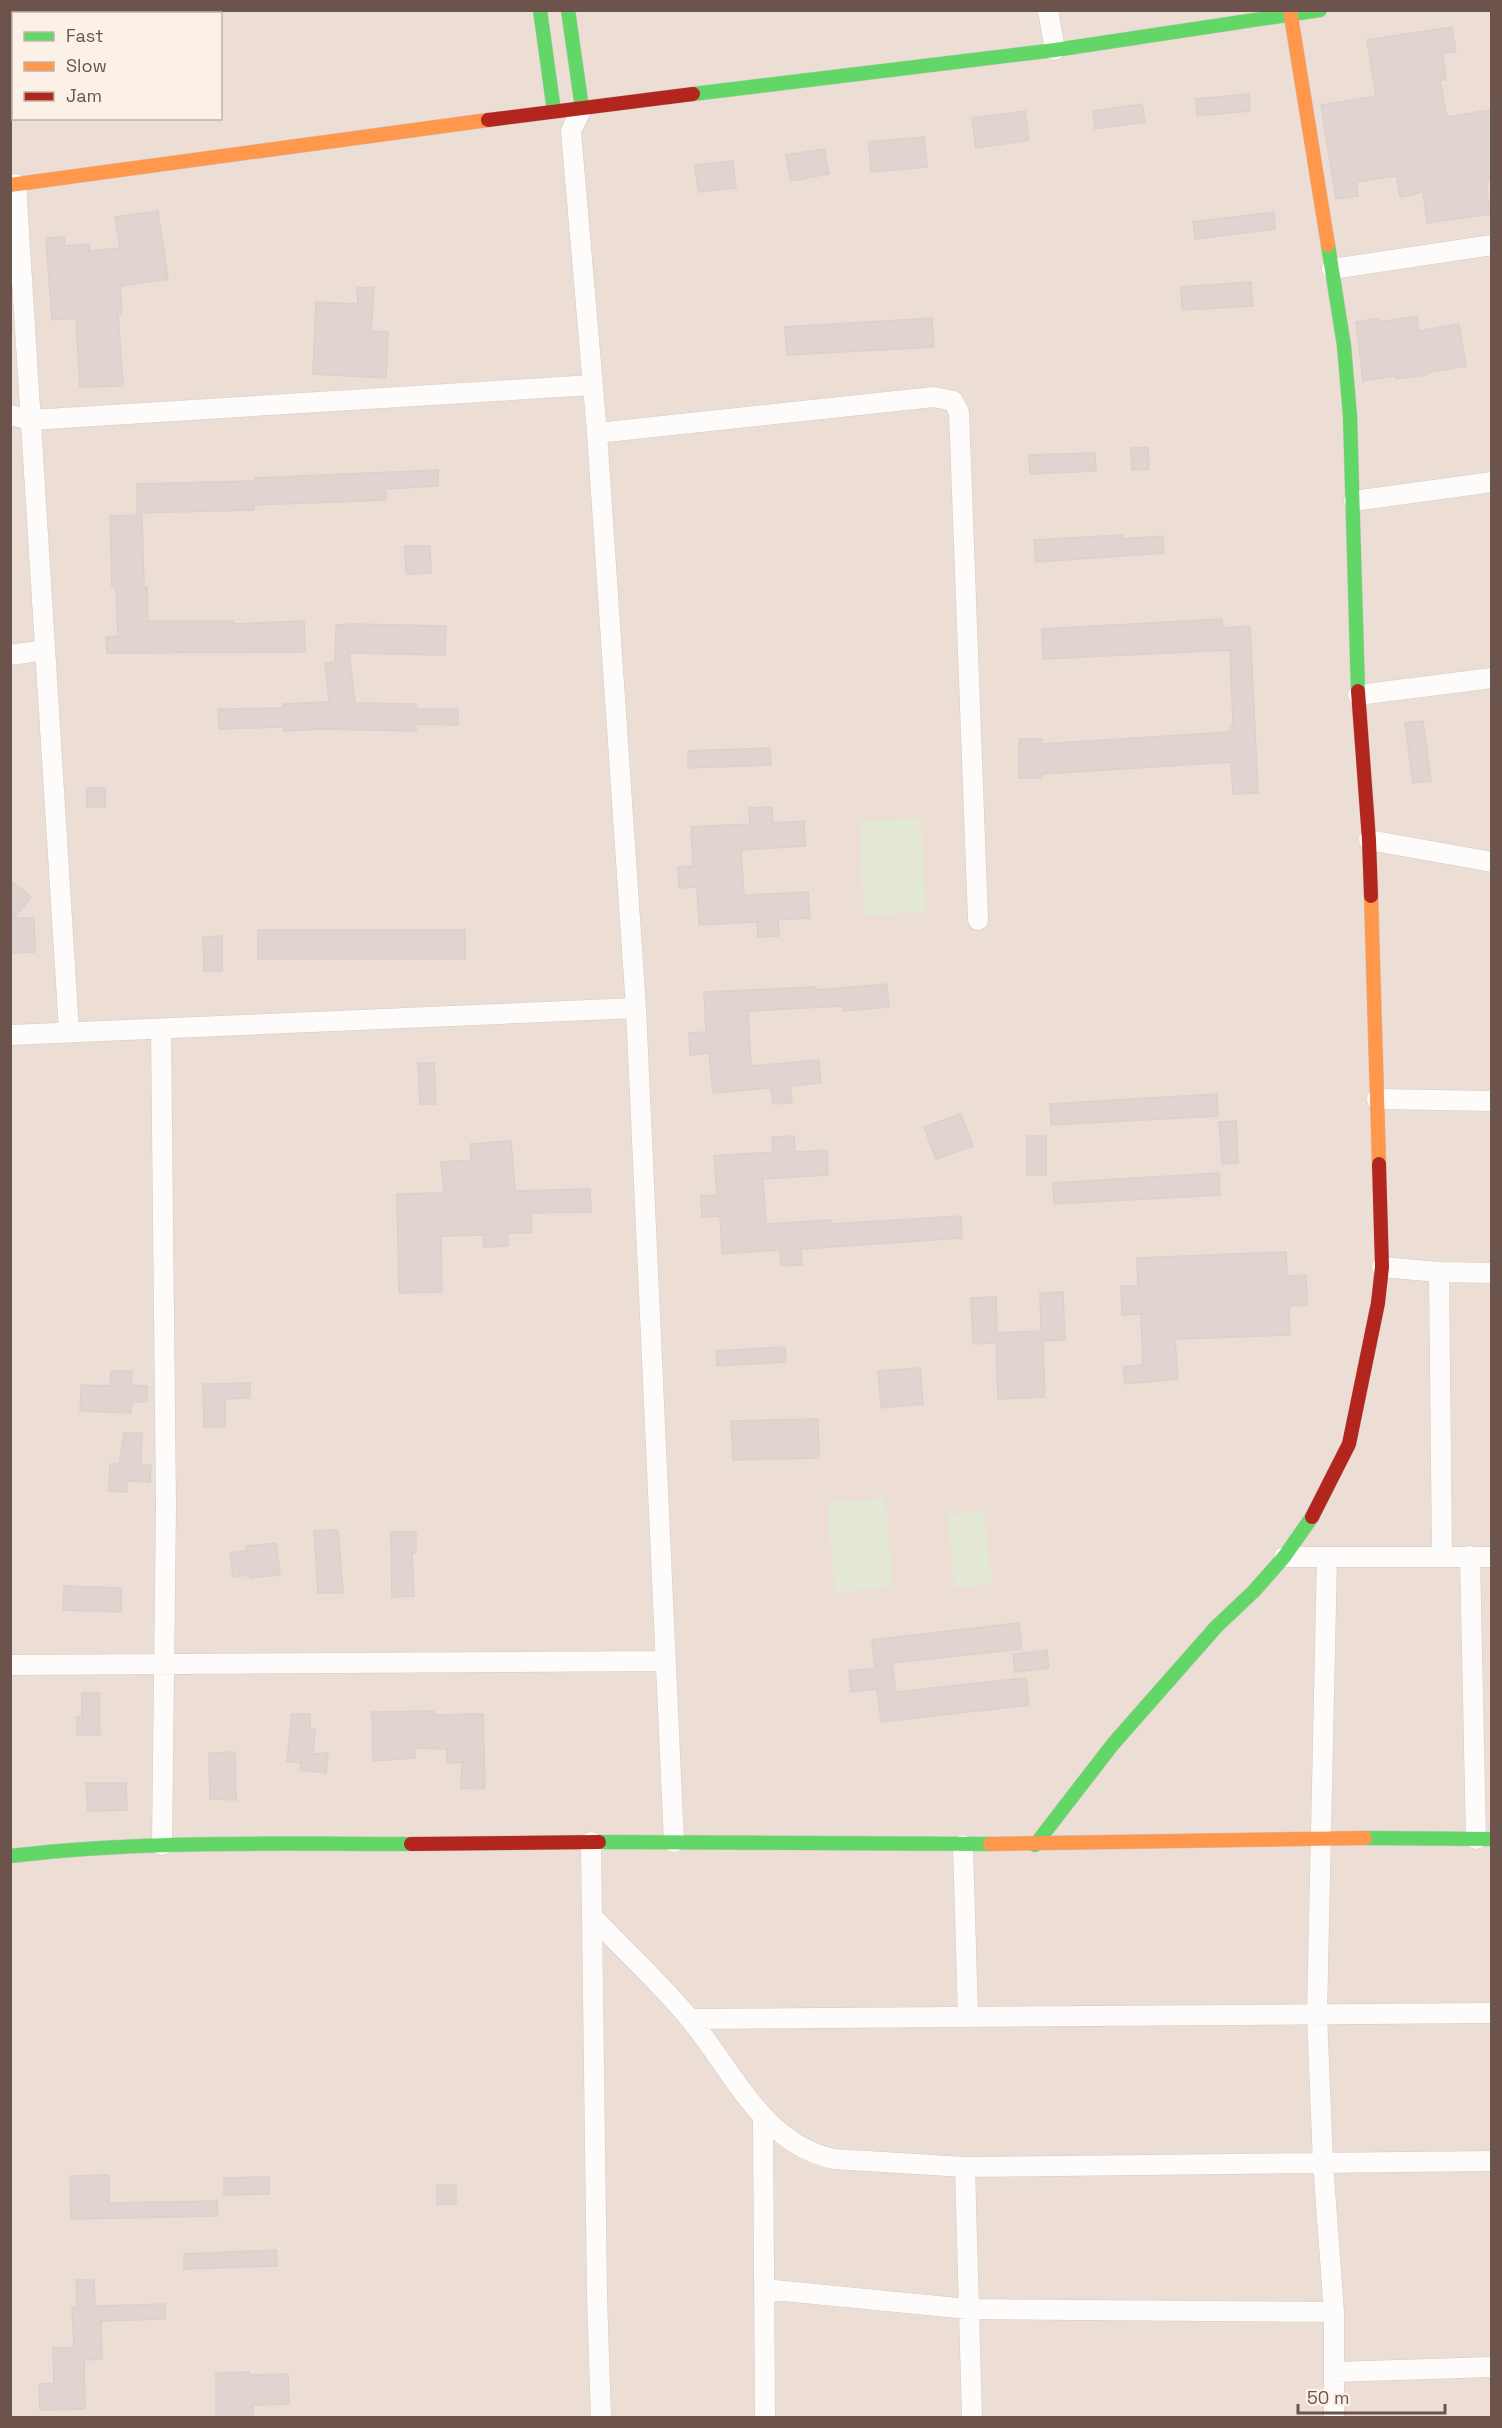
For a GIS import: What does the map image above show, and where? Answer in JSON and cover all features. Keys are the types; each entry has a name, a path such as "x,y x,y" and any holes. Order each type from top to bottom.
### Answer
{"street":[{"path":"540,10 554,111 571,131"},
{"path":"568,10 582,108 571,131 597,433 636,1008 674,1842"},
{"path":"1048,10 1055,50"},
{"path":"69,1031 31,420 13,185 554,111 1055,50 1320,10"},
{"path":"1035,1845 1113,1744 1216,1627 1254,1591 1284,1557 1317,1510 1349,1444 1378,1303 1382,1267 1369,840 1358,695 1354,501 1344,346 1291,13"},
{"path":"1332,269 1491,245"},
{"path":"10,415 31,420 592,385"},
{"path":"597,433 934,397 953,401 959,412 978,920"},
{"path":"1354,501 1491,482"},
{"path":"10,655 45,650"},
{"path":"1358,695 1491,678"},
{"path":"1369,840 1491,862"},
{"path":"10,1035 636,1008"},
{"path":"161,1029 165,1664 162,1845"},
{"path":"1377,1099 1491,1101"},
{"path":"1382,1267 1439,1272 1491,1273"},
{"path":"1439,1272 1442,1556"},
{"path":"10,1856 76,1848 162,1845 674,1842 1035,1845 1319,1838 1484,1839 1470,1556"},
{"path":"1284,1557 1491,1557"},
{"path":"1327,1558 1319,1838 1317,2014 1323,2163 1334,2312 1334,2418"},
{"path":"10,1665 666,1661"},
{"path":"591,1842 597,2295 601,2418"},
{"path":"963,1845 968,2016"},
{"path":"592,1916 690,2019 763,2118 797,2146 816,2156 965,2167 1491,2161"},
{"path":"690,2019 1491,2013"},
{"path":"763,2118 765,2418"},
{"path":"965,2167 972,2418"},
{"path":"764,2289 968,2309 1334,2312"},
{"path":"1335,2372 1491,2367"}],"shaded area":[{"path":"11,11 1491,11 1491,2417 11,2417"}],"green space":[{"path":"921,818 926,912 864,916 859,821"},
{"path":"885,1498 893,1588 835,1592 827,1503"},
{"path":"984,1511 992,1584 955,1588 947,1515"}],"building":[{"path":"1452,27 1456,52 1443,53 1446,80 1440,80 1447,117 1491,110 1491,180 1486,181 1490,214 1427,223 1423,192 1400,197 1396,176 1356,182 1358,196 1336,199 1321,105 1376,96 1367,40"},
{"path":"1249,94 1250,111 1197,116 1196,99"},
{"path":"1142,104 1145,122 1095,129 1093,111"},
{"path":"1025,111 1029,140 976,148 972,118"},
{"path":"924,137 927,167 871,172 869,142"},
{"path":"824,149 829,174 791,181 786,155"},
{"path":"733,161 736,188 698,192 695,165"},
{"path":"158,211 168,279 120,286 122,314 118,315 123,386 80,387 76,318 52,320 46,238 64,237 65,246 89,244 89,251 120,248 115,217"},
{"path":"1274,212 1275,229 1195,239 1193,222"},
{"path":"1251,282 1253,306 1182,310 1181,287"},
{"path":"374,287 371,331 388,332 386,378 313,374 316,302 358,304 357,288"},
{"path":"1417,316 1419,331 1459,324 1466,366 1426,373 1426,375 1396,379 1395,376 1363,381 1356,322 1379,318 1379,322"},
{"path":"932,318 934,347 787,355 785,327"},
{"path":"1148,447 1149,469 1132,470 1131,448"},
{"path":"1095,453 1096,471 1030,474 1029,455"},
{"path":"438,470 438,486 386,489 386,500 254,505 254,510 137,513 137,484 255,481 255,478"},
{"path":"142,515 144,587 147,587 148,621 233,621 233,624 304,621 305,652 107,653 106,637 118,636 116,587 112,587 110,516"},
{"path":"1122,535 1122,539 1163,536 1164,553 1036,562 1034,540"},
{"path":"405,546 430,546 431,573 406,574"},
{"path":"1222,619 1223,628 1250,626 1258,793 1233,794 1231,762 1042,774 1042,778 1019,778 1019,739 1042,739 1042,744 1230,732 1230,726 1233,726 1230,650 1043,659 1042,629"},
{"path":"336,625 446,626 445,655 349,653 355,703 416,704 416,709 458,709 458,725 416,724 416,731 322,729 284,731 284,727 219,729 218,709 283,708 283,704 329,702 325,663 335,662"},
{"path":"1423,721 1431,781 1413,783 1405,723"},
{"path":"770,748 771,765 688,768 688,751"},
{"path":"87,788 105,788 105,807 87,807"},
{"path":"772,807 773,823 804,821 805,846 741,850 744,895 808,892 810,918 778,920 779,936 758,937 757,922 699,925 697,887 679,888 678,867 693,866 691,827 750,824 749,808"},
{"path":"10,880 31,897 14,918 34,918 35,952 10,953"},
{"path":"258,930 465,930 465,959 258,959"},
{"path":"222,936 222,971 204,971 203,937"},
{"path":"887,984 889,1007 844,1011 844,1006 748,1011 751,1066 819,1060 821,1083 790,1086 792,1103 773,1104 771,1088 713,1093 709,1053 690,1055 689,1033 706,1032 704,992 816,987 816,990"},
{"path":"418,1063 434,1063 436,1104 420,1104"},
{"path":"1217,1094 1218,1116 1051,1125 1050,1104"},
{"path":"961,1114 973,1146 936,1159 924,1127"},
{"path":"1236,1121 1238,1163 1222,1164 1219,1122"},
{"path":"794,1136 795,1152 827,1150 828,1175 763,1179 766,1224 831,1220 831,1224 961,1216 962,1238 801,1249 802,1265 781,1266 780,1250 722,1254 720,1216 702,1217 701,1196 717,1195 714,1156 773,1152 772,1137"},
{"path":"1027,1136 1046,1136 1046,1175 1027,1175"},
{"path":"511,1141 515,1191 590,1189 591,1212 531,1213 532,1233 508,1233 508,1246 484,1247 484,1235 441,1236 442,1292 399,1293 397,1194 444,1193 441,1162 471,1160 470,1144"},
{"path":"1219,1173 1220,1195 1054,1204 1053,1183"},
{"path":"1286,1252 1287,1276 1306,1275 1307,1305 1289,1306 1290,1335 1175,1339 1178,1379 1125,1384 1123,1367 1143,1365 1141,1314 1122,1315 1121,1286 1138,1286 1137,1258"},
{"path":"1063,1292 1065,1340 1043,1341 1045,1397 998,1399 996,1343 973,1344 971,1298 996,1297 997,1333 1041,1331 1040,1293"},
{"path":"785,1347 786,1362 717,1366 716,1351"},
{"path":"920,1368 923,1404 881,1408 878,1371"},
{"path":"111,1371 132,1371 131,1385 147,1386 147,1402 132,1402 131,1413 80,1411 81,1385 110,1386"},
{"path":"250,1383 250,1398 225,1399 225,1427 204,1427 203,1384"},
{"path":"818,1419 819,1458 733,1460 731,1421"},
{"path":"124,1433 142,1433 141,1465 151,1465 150,1482 127,1481 127,1492 109,1491 110,1464 119,1464"},
{"path":"338,1530 343,1593 318,1593 314,1531"},
{"path":"391,1532 416,1532 416,1553 412,1553 414,1596 392,1597"},
{"path":"276,1543 280,1575 233,1577 230,1553 247,1551 246,1546"},
{"path":"64,1586 121,1588 121,1612 63,1610"},
{"path":"1019,1623 1022,1649 892,1663 896,1692 1026,1678 1029,1705 881,1722 877,1689 851,1692 849,1671 875,1668 872,1640"},
{"path":"1047,1650 1049,1668 1015,1672 1013,1654"},
{"path":"82,1693 99,1693 100,1735 77,1735 77,1717 82,1717"},
{"path":"433,1711 434,1715 483,1714 485,1789 461,1788 462,1762 447,1763 447,1749 415,1748 415,1758 373,1761 372,1712"},
{"path":"292,1714 310,1714 310,1729 315,1729 313,1754 328,1753 326,1773 300,1770 301,1763 287,1761"},
{"path":"235,1752 236,1800 210,1799 209,1753"},
{"path":"86,1783 126,1783 127,1810 88,1811"},
{"path":"109,2175 109,2203 217,2201 218,2216 71,2219 70,2176"},
{"path":"269,2177 269,2194 224,2195 224,2178"},
{"path":"437,2185 456,2185 456,2204 437,2204"},
{"path":"276,2250 277,2266 184,2269 184,2254"},
{"path":"76,2280 94,2280 95,2306 165,2304 165,2319 101,2321 102,2359 84,2360 85,2409 40,2410 39,2384 54,2383 53,2348 74,2348 72,2307 77,2307"},
{"path":"249,2372 250,2375 288,2374 289,2404 253,2405 253,2418 216,2418 216,2373"}],"traffic: fast":[{"path":"540,10 554,111"},
{"path":"568,10 582,108"},
{"path":"693,94 1055,50 1320,10"},
{"path":"1328,245 1344,346 1350,416 1358,691"},
{"path":"1035,1845 1113,1744 1216,1627 1254,1591 1284,1557 1312,1517"},
{"path":"1365,1838 1492,1839"},
{"path":"599,1842 990,1844"},
{"path":"10,1856 160,1845 411,1844"}],"traffic: slow":[{"path":"1290,10 1328,245"},
{"path":"10,185 488,120"},
{"path":"1371,896 1379,1164"},
{"path":"990,1844 1365,1838"}],"traffic: jam":[{"path":"488,120 693,94"},
{"path":"1358,691 1371,896"},
{"path":"1312,1517 1349,1444 1378,1303 1382,1267 1379,1164"},
{"path":"411,1844 599,1842"}]}
